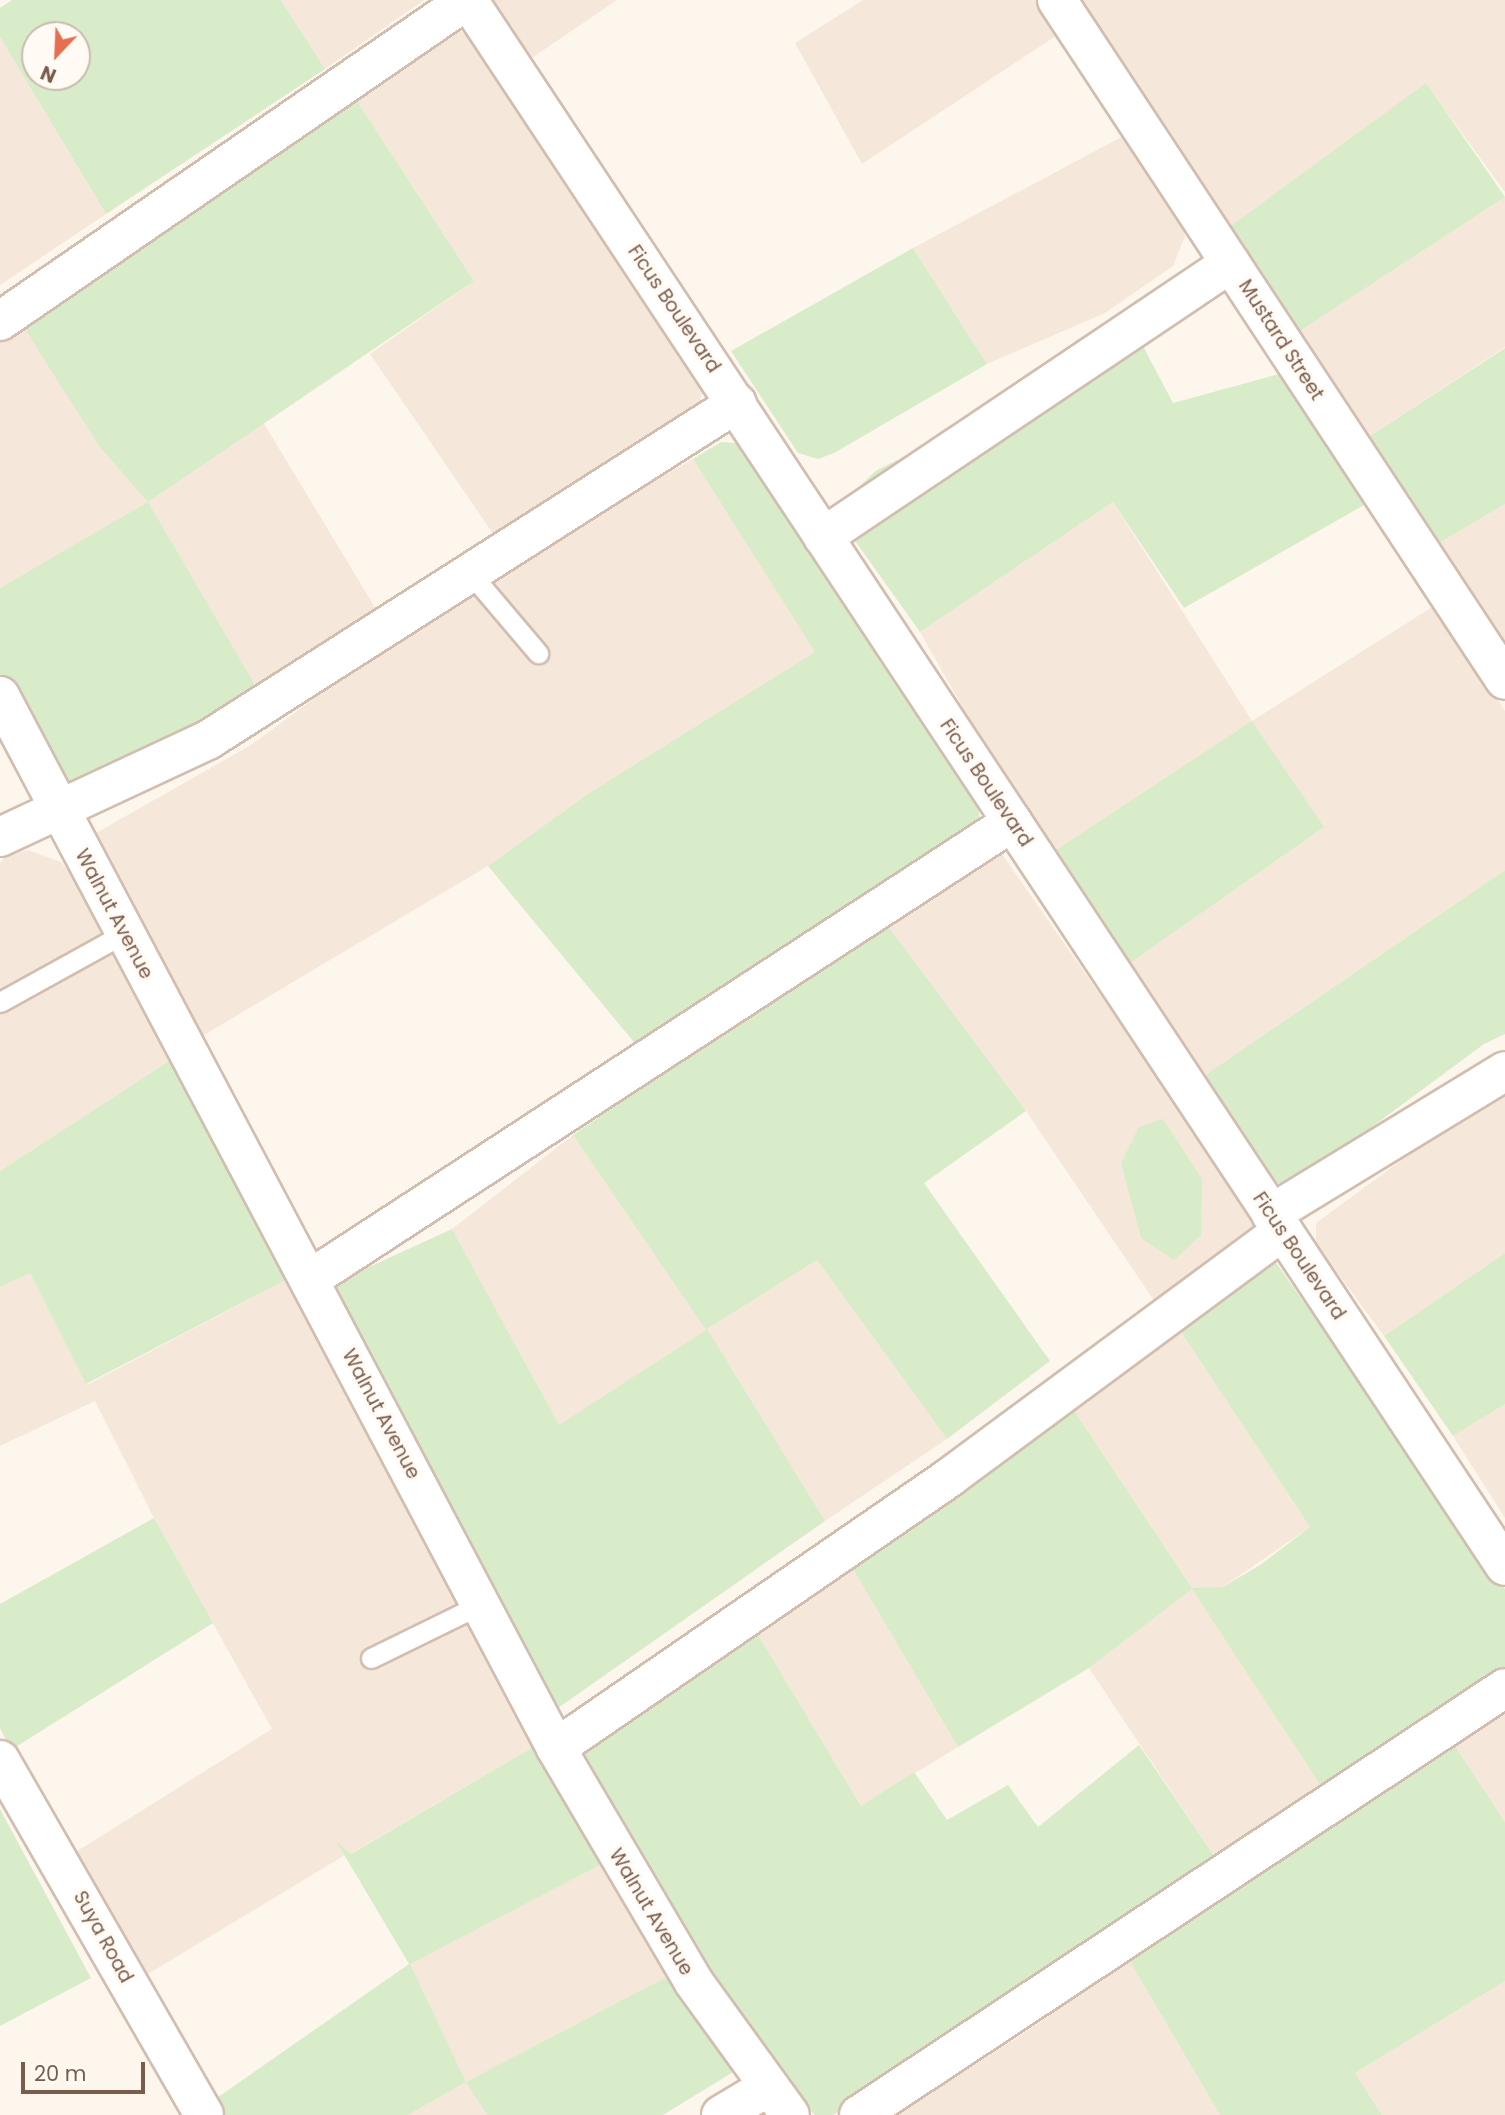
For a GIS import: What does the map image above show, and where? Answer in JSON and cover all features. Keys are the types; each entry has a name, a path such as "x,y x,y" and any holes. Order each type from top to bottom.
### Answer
{"street":[{"path":"0,321 468,0"},
{"name":"Ficus Boulevard","path":"468,0 1505,1566"},
{"name":"Mustard Street","path":"1057,0 1505,680"},
{"path":"822,537 1231,263"},
{"path":"0,837 59,812 208,740 737,403"},
{"name":"Walnut Avenue","path":"0,696 556,1748 693,1981 779,2101"},
{"path":"310,1279 1012,822"},
{"path":"556,1748 950,1477 1277,1223 1505,1071"},
{"path":"859,2115 1505,1688"},
{"name":"Suya Road","path":"0,1760 204,2115"},
{"path":"721,2115 779,2101"}],"lane":[{"path":"471,573 538,653"},
{"path":"0,1002 125,933"},
{"path":"371,1657 481,1604"}],"shaded area":[{"path":"281,0 424,0 325,69"},
{"path":"483,0 617,0 523,64"},
{"path":"863,0 1046,0 1065,30 862,164 795,43"},
{"path":"1078,0 1505,0 1505,192 1426,84 1225,230 1155,113"},
{"path":"460,31 485,48 579,205 704,385 699,404 496,538 370,354 474,281 357,101"},
{"path":"0,37 21,72 21,91 32,91 106,214 0,285"},
{"path":"1127,134 1176,203 1185,236 1173,266 1105,313 987,364 913,248"},
{"path":"1505,197 1505,347 1370,436 1300,331"},
{"path":"16,303 148,502 263,422 379,614 261,695 148,503 0,588 0,314"},
{"path":"693,459 816,652 589,793 488,866 199,1038 89,837 251,745 353,670 573,527"},
{"path":"1113,502 1252,721 1437,604 1505,711 1505,870 1195,1082 1123,968 1324,827 1047,856 920,632"},
{"path":"1505,504 1505,640 1439,543"},
{"path":"997,847 1271,1240 1161,1311 1026,1111 885,922"},
{"path":"28,850 61,862 88,897 175,1057 0,1171 0,863 6,856"},
{"path":"1505,1084 1505,1253 1384,1336 1316,1244 1316,1223"},
{"path":"573,1135 706,1329 817,1260 947,1439 825,1521 706,1330 559,1426 452,1229"},
{"path":"30,1272 87,1385 286,1280 533,1747 350,1854 338,1844 345,1855 138,1980 71,1855 272,1729 154,1518 95,1401 0,1446 0,1287"},
{"path":"1175,1323 1310,1527 1223,1587 1193,1589 1323,1789 1219,1863 1089,1668 1192,1588 1069,1403"},
{"path":"1505,1404 1505,1518 1453,1436"},
{"path":"847,1559 958,1747 861,1806 751,1623"},
{"path":"1505,1708 1505,1822 1452,1741"},
{"path":"602,1864 670,1975 467,2082 487,2115 408,2115 466,2082 409,1964"},
{"path":"1129,1960 1220,2115 896,2115 1020,2036"},
{"path":"1505,1981 1505,2115 1382,2115 1355,2073"}],"green space":[{"path":"12,0 281,0 325,69 106,214 32,91 91,91 91,21 21,21 21,72 0,37 0,8"},
{"path":"1426,83 1505,197 1300,331 1225,230"},
{"path":"357,101 474,281 148,502 99,446 11,307 144,223"},
{"path":"913,248 987,364 834,453 818,459 798,453 731,351"},
{"path":"1135,331 1173,403 1283,373 1371,501 1184,608 1113,502 920,632 843,524 852,493 877,470 1033,394"},
{"path":"1505,348 1505,504 1439,543 1370,436"},
{"path":"721,442 736,443 979,811 980,830 638,1047 488,866 589,793 815,652 693,459"},
{"path":"148,502 261,695 64,787 47,771 0,674 0,588"},
{"path":"1252,721 1324,827 1123,968 1047,856"},
{"path":"1505,870 1505,1034 1484,1044 1296,1183 1265,1183 1195,1082"},
{"path":"885,922 1026,1111 924,1183 1050,1361 947,1439 817,1260 707,1329 825,1521 558,1708 542,1698 334,1283 452,1229 559,1425 706,1330 573,1135"},
{"path":"175,1057 286,1280 86,1384 30,1273 0,1287 0,1171"},
{"path":"1163,1119 1202,1179 1201,1235 1174,1260 1141,1238 1121,1163 1139,1127"},
{"path":"1505,1253 1505,1404 1453,1436 1384,1336"},
{"path":"1266,1261 1277,1264 1505,1589 1505,1668 1323,1789 1192,1589 1089,1668 958,1747 847,1559 1069,1403 1192,1588 1223,1587 1260,1565 1310,1527 1175,1323"},
{"path":"154,1518 213,1623 11,1750 0,1728 0,1604"},
{"path":"751,1623 861,1806 914,1772 947,1820 1008,1785 1038,1827 1139,1745 1219,1863 1104,1934 833,2115 815,2115 788,2088 672,1929 568,1747"},
{"path":"1452,1741 1505,1822 1505,1981 1355,2073 1382,2115 1220,2115 1129,1960 1232,1882"},
{"path":"533,1747 602,1864 410,1964 466,2082 408,2115 218,2115 211,2102 409,1964 336,1841 351,1854"},
{"path":"0,1809 91,1978 0,2026"},
{"path":"670,1975 738,2069 663,2115 487,2115 466,2082"}]}
